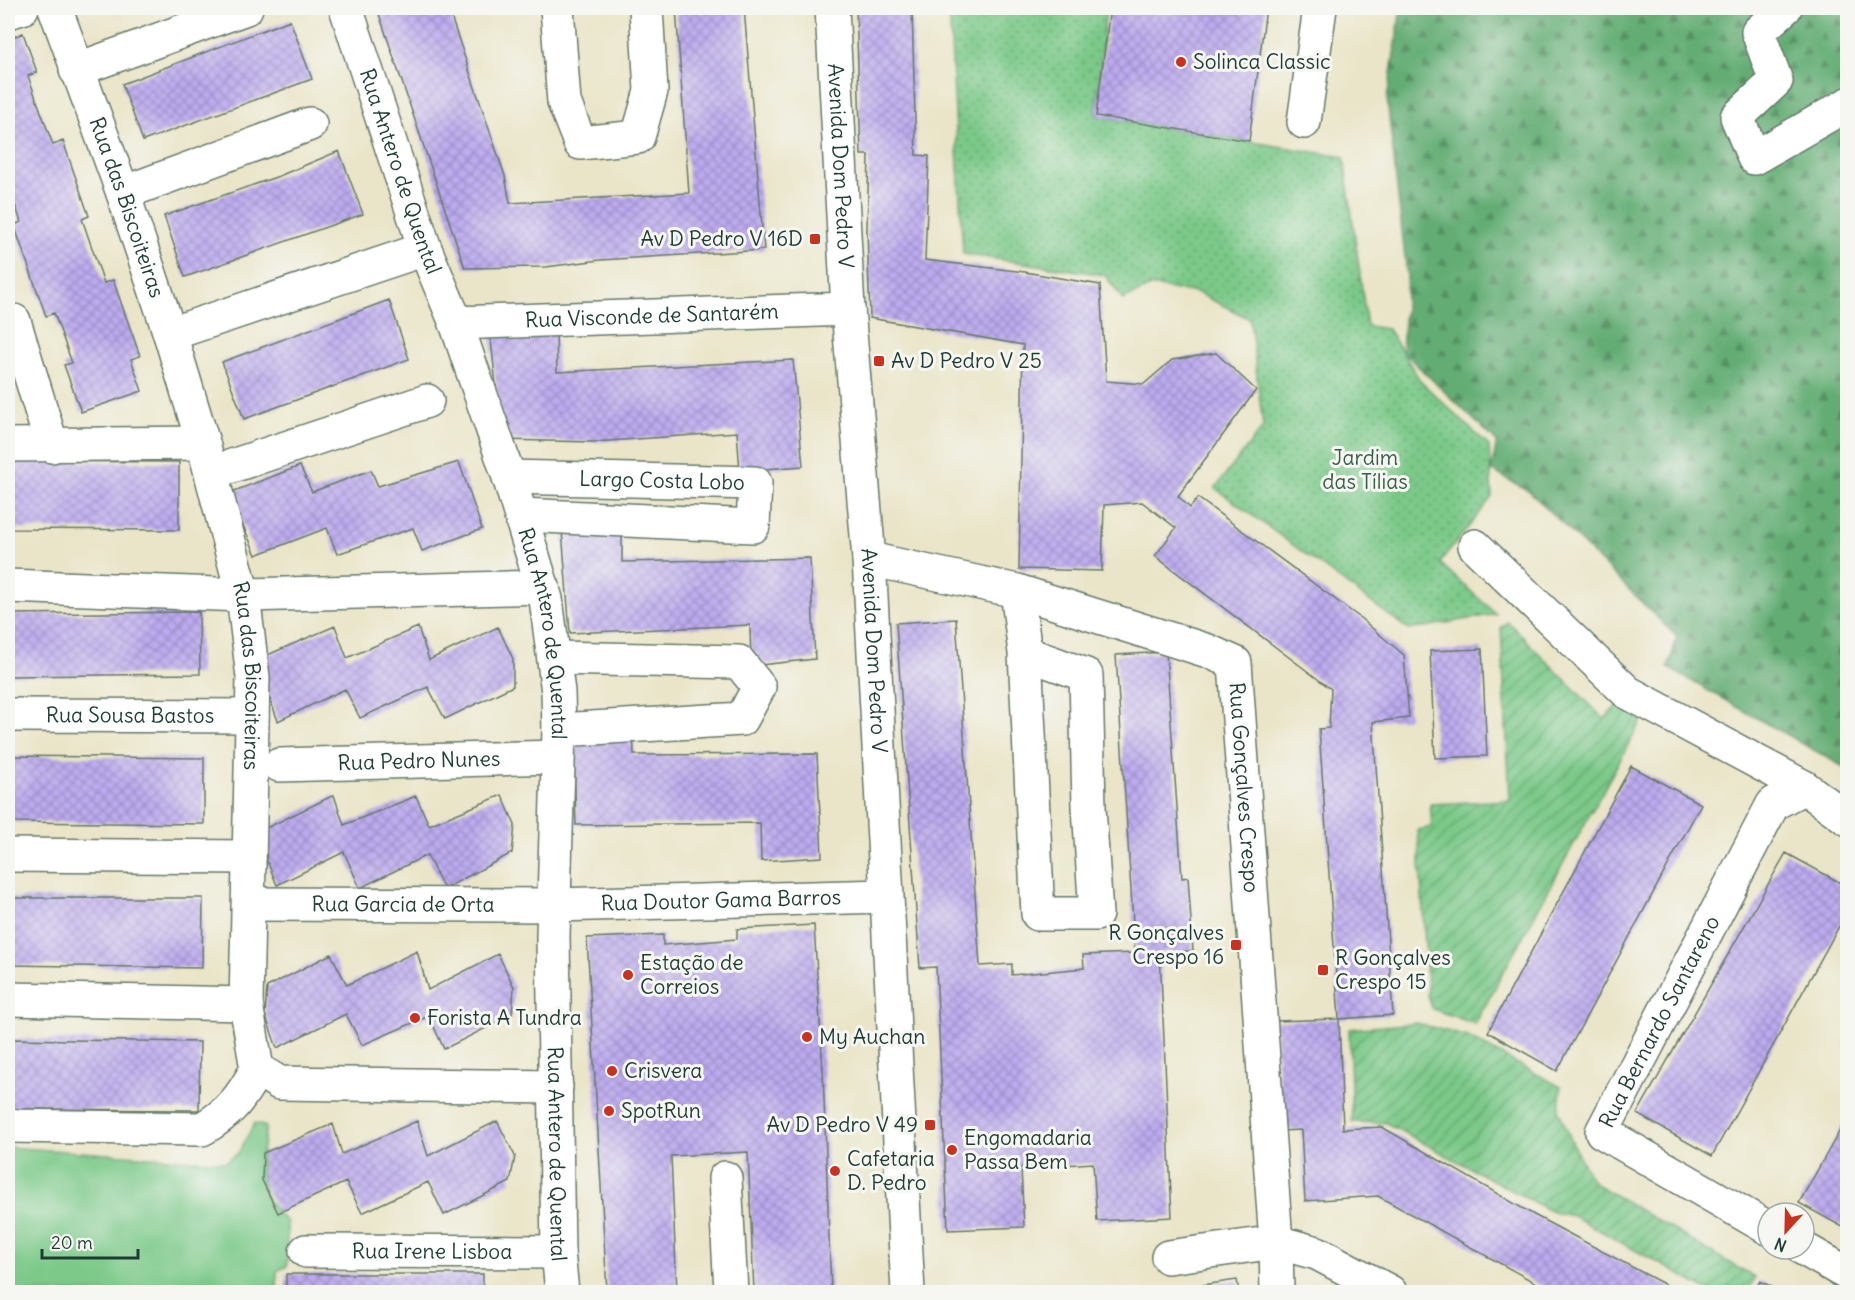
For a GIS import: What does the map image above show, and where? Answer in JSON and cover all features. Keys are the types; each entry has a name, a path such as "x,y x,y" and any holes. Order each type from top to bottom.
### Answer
{"street":[{"path":"8,12 22,8"},
{"name":"Rua das Biscoiteiras","path":"55,8 123,193 170,334 207,458 243,595 253,677 250,903 246,1004 257,1069"},
{"path":"76,70 246,8"},
{"name":"Rua Antero de Quental","path":"346,8 425,249 456,323 509,477 543,586 554,658 558,743 555,905 556,1087 558,1252 562,1293"},
{"path":"556,8 564,102 580,143 638,137 651,91 646,8"},
{"name":"Avenida Dom Pedro V","path":"832,8 848,309 869,559 908,1293"},
{"path":"1304,122 1320,8"},
{"path":"1785,8 1758,33 1776,81 1737,117 1754,158 1848,104"},
{"path":"123,193 310,124"},
{"path":"170,334 425,249"},
{"name":"Rua Visconde de Santarém","path":"456,323 848,309"},
{"path":"8,322 14,321 52,446"},
{"path":"8,446 52,446 207,458 427,401"},
{"name":"Largo Costa Lobo","path":"509,477 755,483 753,526 521,515"},
{"path":"1475,546 1627,692 1804,787 1848,819"},
{"name":"Rua Gonçalves Crespo","path":"869,559 1017,591 1208,651 1235,663 1276,1242 1277,1293"},
{"path":"8,586 243,595 543,586"},
{"path":"1017,591 1025,653 1038,914 1096,914 1089,807 1086,675 1025,653"},
{"name":"Rua Pedro Nunes","path":"279,765 558,743 742,718 759,687 739,662 554,658"},
{"name":"Rua Sousa Bastos","path":"8,715 252,716"},
{"name":"Rua Bernardo Santareno","path":"1756,1221 1602,1132 1773,804 1804,787"},
{"path":"8,855 249,858"},
{"name":"Rua Doutor Gama Barros","path":"555,905 886,896"},
{"name":"Rua Garcia de Orta","path":"250,903 555,905"},
{"path":"8,999 246,1004"},
{"path":"8,1126 202,1129 225,1115 242,1096 257,1069 279,1083 556,1087"},
{"path":"725,1178 731,1293"},
{"path":"1168,1257 1276,1242 1317,1254 1389,1293"},
{"name":"Rua Irene Lisboa","path":"306,1251 558,1252"},
{"path":"1816,1256 1848,1274"}],"green space":[{"name":"Jardim das Tílias","path":"949,8 1106,8 1096,116 1344,157 1367,326 1388,329 1421,382 1489,446 1492,497 1440,563 1496,614 1409,630 1215,488 1263,427 1250,319 1198,293 1152,286 1123,300 1105,275 963,254"},
{"path":"1401,8 1847,8 1847,769 1668,668 1677,637 1529,491 1491,470 1497,442 1402,351 1407,276 1387,99"},
{"path":"1508,622 1604,719 1619,704 1643,718 1475,1024 1432,1009 1428,995 1418,830 1432,827 1430,804 1510,800 1501,627"},
{"path":"1417,1023 1468,1037 1561,1087 1559,1111 1575,1149 1594,1183 1755,1278 1748,1292 1711,1292 1573,1216 1552,1212 1386,1123 1352,1122 1349,1029"},
{"path":"255,1123 266,1127 261,1166 264,1190 276,1211 287,1222 287,1266 277,1271 277,1292 8,1292 8,1147 225,1162 238,1153"}],"building":[{"path":"377,8 448,8 505,176 510,203 689,193 676,8 744,8 764,250 600,260 546,267 465,268"},
{"path":"856,8 912,8 916,155 929,156 925,260 1025,272 1100,285 1106,381 1144,384 1172,360 1216,353 1256,390 1178,496 1190,508 1198,498 1359,617 1404,655 1409,718 1373,722 1393,1015 1339,1019 1319,729 1329,728 1331,689 1155,556 1176,528 1142,502 1104,505 1102,571 1019,569 1023,345 870,318 867,230 869,155 861,155"},
{"name":"Solinca Classic","path":"1110,8 1266,8 1249,141 1096,116"},
{"path":"290,20 312,79 143,141 122,84"},
{"path":"23,33 37,72 28,76 53,145 63,141 89,216 82,219 104,283 113,280 140,356 131,359 142,391 81,412 64,365 72,363 54,313 46,316 14,225 21,222 8,184 8,39"},
{"path":"339,151 363,214 185,277 164,216 279,176"},
{"path":"389,300 409,359 244,419 222,362"},
{"path":"556,330 557,372 793,360 803,466 740,471 737,432 594,442 502,440 490,331"},
{"path":"8,461 179,462 179,530 8,529"},
{"path":"459,462 482,529 422,551 413,528 337,554 327,528 256,555 229,493 300,466 312,492 371,470 378,486"},
{"path":"622,528 622,562 810,558 815,659 751,666 750,625 570,633 562,530"},
{"path":"199,612 200,674 8,676 8,614"},
{"path":"956,619 980,966 1012,964 1012,975 1084,968 1083,955 1135,953 1116,655 1166,652 1182,878 1188,877 1193,951 1160,952 1172,1217 1097,1221 1093,1163 1021,1168 1024,1227 948,1230 936,967 920,968 896,623"},
{"path":"335,626 347,658 418,627 429,660 498,627 513,659 513,686 445,719 428,687 360,718 345,689 278,721 266,688 265,656"},
{"path":"1482,649 1487,756 1435,758 1430,651"},
{"path":"633,722 634,755 817,754 822,857 761,861 760,823 576,825 573,723"},
{"path":"8,756 204,758 204,824 8,822"},
{"path":"1631,766 1701,804 1557,1071 1488,1032"},
{"path":"334,795 344,825 416,796 429,825 502,795 515,825 512,853 444,889 427,855 360,888 344,852 277,885 265,856 262,830"},
{"path":"1786,853 1848,887 1848,910 1712,1156 1637,1114"},
{"path":"8,898 203,898 202,968 8,965"},
{"path":"814,925 823,1071 831,1292 754,1292 748,1152 671,1156 677,1292 607,1292 587,938 663,935 663,945 737,939 737,929"},
{"path":"417,951 428,990 498,954 514,987 512,1015 444,1049 429,1016 362,1045 346,1014 277,1048 265,1014 267,987 331,954 347,985"},
{"path":"1339,1019 1343,1129 1382,1127 1534,1215 1679,1292 1552,1292 1378,1196 1305,1201 1301,1130 1281,1131 1275,1021"},
{"path":"8,1039 200,1042 199,1110 8,1109"},
{"path":"1848,1116 1848,1230 1816,1212 1816,1201 1800,1201"},
{"path":"417,1121 428,1156 497,1121 515,1156 510,1182 444,1215 428,1182 362,1213 346,1182 278,1213 262,1180 263,1153 333,1124 342,1154"},
{"path":"286,1274 483,1274 483,1292 286,1292"},
{"path":"1237,1280 1239,1292 1160,1292 1160,1291"},
{"path":"1760,1281 1782,1292 1754,1292"}],"place":[{"name":"Solinca Classic","path":"1181,62"},
{"name":"Av D Pedro V 16D","path":"815,239"},
{"name":"Av D Pedro V 25","path":"879,361"},
{"name":"R Gonçalves Crespo 16","path":"1236,945"},
{"name":"R Gonçalves Crespo 15","path":"1323,970"},
{"name":"Estação de Correios","path":"628,975"},
{"name":"Forista A Tundra","path":"415,1018"},
{"name":"My Auchan","path":"807,1037"},
{"name":"Crisvera","path":"612,1071"},
{"name":"SpotRun","path":"609,1111"},
{"name":"Av D Pedro V 49","path":"930,1125"},
{"name":"Engomadaria Passa Bem","path":"952,1150"},
{"name":"Cafetaria D. Pedro","path":"835,1171"}]}
